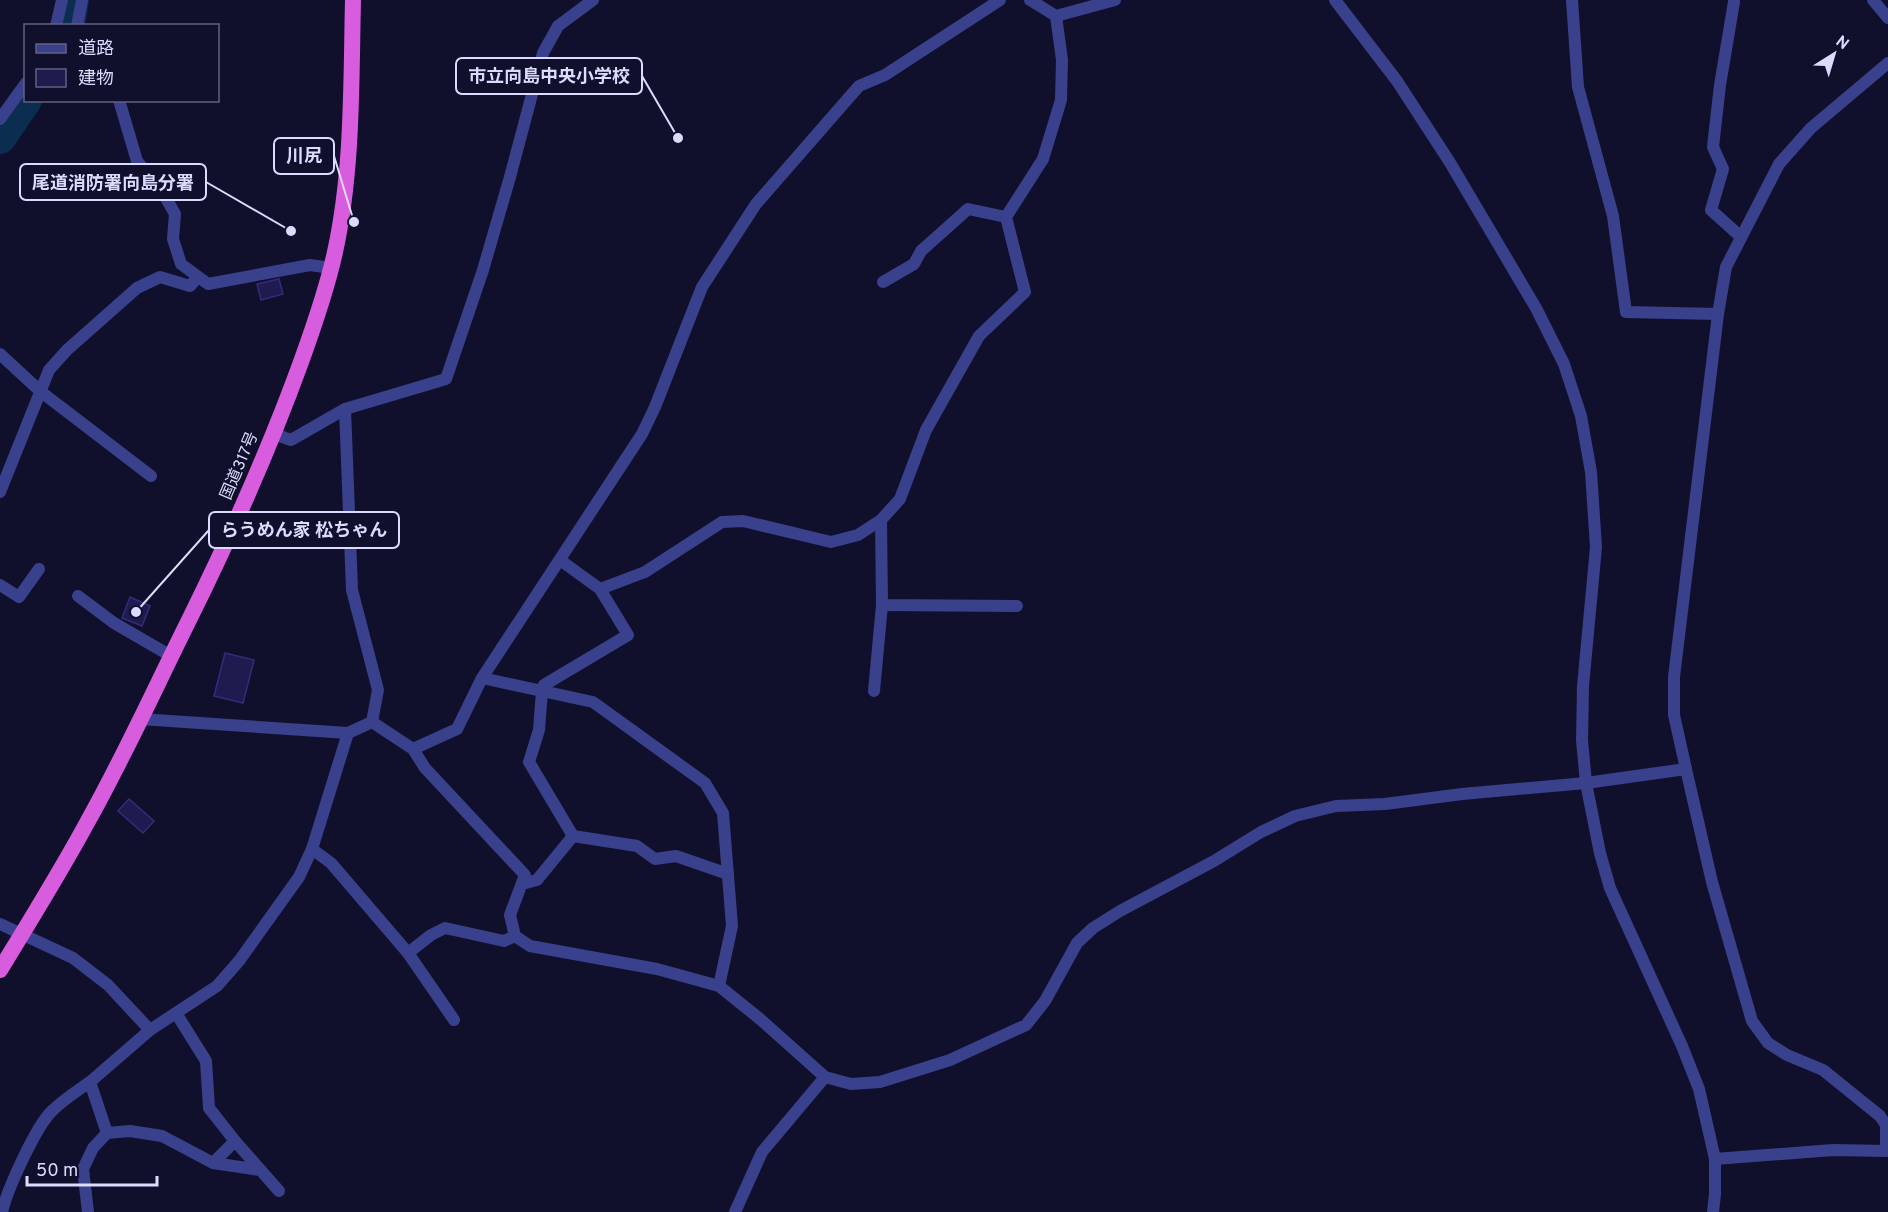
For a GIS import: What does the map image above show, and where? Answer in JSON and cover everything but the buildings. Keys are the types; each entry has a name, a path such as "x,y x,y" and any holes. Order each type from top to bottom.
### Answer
{"highway":[{"name":"国道317号","path":"0,970 88,821 215,568 255,479 308,341 336,251 345,188 354,0"}],"street":[{"path":"57,24 62,0"},
{"path":"77,24 82,0"},
{"path":"273,434 291,440 345,409 446,379 483,270 543,53 558,26 593,0"},
{"path":"412,749 457,729 482,678 642,434 655,407 702,287 756,204 859,86 885,75 1000,0"},
{"path":"1030,0 1056,16 1115,0"},
{"path":"1335,0 1397,81 1449,161 1536,308 1564,364 1581,416 1589,461 1596,547 1583,686 1582,740 1586,783 1600,853 1610,888 1682,1046 1699,1089 1715,1159 1716,1194 1713,1212"},
{"path":"1572,0 1578,87 1613,216 1626,312 1718,314"},
{"path":"1873,0 1888,18"},
{"path":"1734,2 1720,85 1713,147 1723,170 1711,210 1742,237"},
{"path":"600,589 645,572 722,522 743,521 831,542 858,535 881,520 900,499 926,430 979,336 1025,292 1006,217 1043,159 1060,100 1062,60 1056,16"},
{"path":"1715,1159 1833,1150 1887,1151 1886,1125 1880,1116 1823,1070 1787,1055 1768,1043 1752,1021 1712,882 1686,770 1674,715 1674,677 1718,314 1726,267 1779,164 1811,128 1888,63"},
{"path":"0,119 24,86"},
{"path":"120,102 137,161 162,190 175,214 173,239 181,264 208,284 310,265 331,268"},
{"path":"883,282 914,264 921,251 968,209 1006,217"},
{"path":"0,492 49,370 67,350 137,288 160,277 190,286 198,277"},
{"path":"0,354 40,391 151,476"},
{"path":"345,409 352,590 378,690 372,722"},
{"path":"874,691 882,605 881,520"},
{"path":"560,560 600,589 628,635 544,685 542,691 538,730 529,762 573,836"},
{"path":"0,585 20,597 39,569"},
{"path":"78,596 114,623 171,656"},
{"path":"882,605 1017,606"},
{"path":"482,678 593,702 705,783 723,813 732,926 719,986"},
{"path":"140,719 348,733 372,722"},
{"path":"372,722 412,749 425,768 525,875 510,915 515,936 530,946 657,969 719,986 825,1077 851,1084 880,1082 950,1060 1026,1025 1045,1001 1077,943 1093,928 1214,861 1261,832 1295,816 1336,806 1385,804 1686,770"},
{"path":"2,1212 5,1198 34,1137 51,1112 150,1030 217,986 239,962 299,877 312,849 348,733"},
{"path":"573,836 637,846 655,859 676,856 728,874"},
{"path":"522,884 537,880 573,836"},
{"path":"312,849 331,864 408,953 454,1020"},
{"path":"0,924 74,958 108,985 150,1030"},
{"path":"408,953 431,934 444,928 504,941 515,936"},
{"path":"176,1013 206,1061 209,1108 279,1191"},
{"path":"735,1212 762,1152 825,1077"},
{"path":"90,1082 107,1133"},
{"path":"88,1212 83,1169 93,1148 107,1133 130,1131 162,1136 213,1163 260,1170"},
{"path":"213,1163 235,1141"}],"waterway":[{"path":"69,24 73,0"},
{"path":"0,138 25,102"}],"place":[{"name":"市立向島中央小学校","path":"678,138"},
{"name":"川尻","path":"354,222"},
{"name":"尾道消防署向島分署","path":"291,231"},
{"name":"らうめん家 松ちゃん","path":"136,612"}]}
